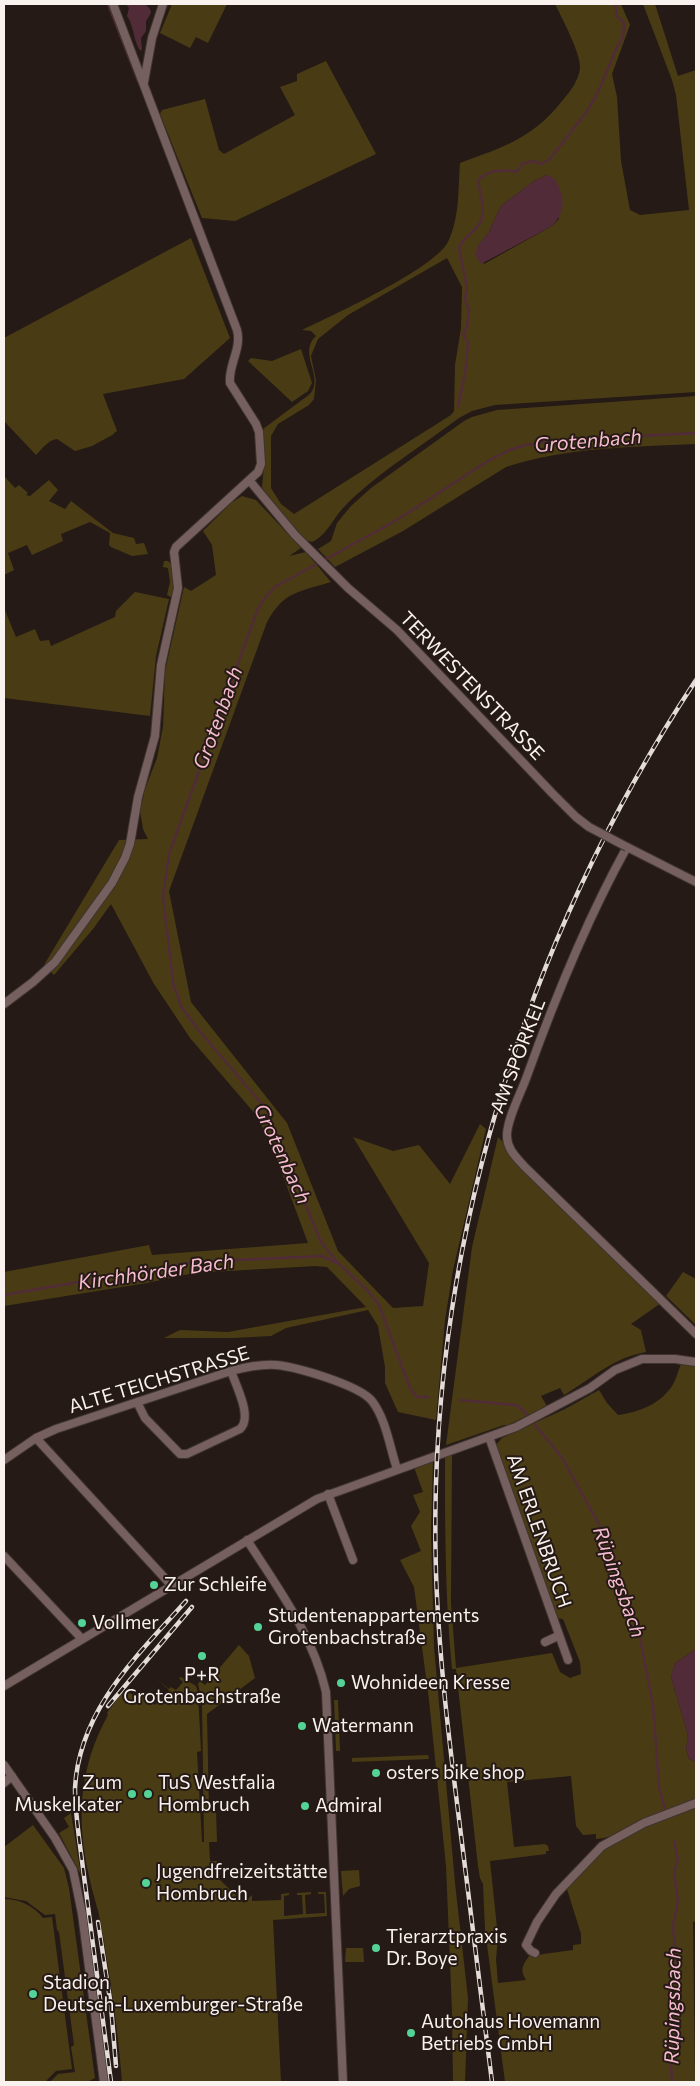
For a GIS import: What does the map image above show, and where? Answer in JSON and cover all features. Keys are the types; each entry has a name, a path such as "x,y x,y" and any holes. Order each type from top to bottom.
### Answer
{"street":[{"path":"4,1004 55,962 120,871 130,844 138,796 155,736 161,665 178,588 174,552 176,547 249,480 260,467 260,439 256,424 230,383 239,345 238,334 113,4"},
{"path":"144,82 152,38 163,4"},
{"name":"TERWESTENSTRASSE","path":"249,480 279,517 348,588 398,630 576,817 589,827 696,882"},
{"name":"AM SPÖRKEL","path":"627,847 604,887 543,1034 509,1125 508,1140 512,1153 524,1166 696,1334"},
{"path":"4,1686 247,1540 328,1494 516,1427 590,1388 615,1370 642,1359 675,1358 696,1362"},
{"name":"ALTE TEICHSTRASSE","path":"4,1460 36,1438 56,1429 231,1371 254,1365 279,1365 320,1376 367,1396 377,1409 397,1469"},
{"path":"137,1402 145,1418 175,1450 180,1454 187,1454 240,1429 245,1424 246,1416 231,1371"},
{"name":"AM ERLENBRUCH","path":"490,1437 558,1636 568,1660"},
{"path":"36,1438 172,1586"},
{"path":"328,1494 353,1560"},
{"path":"247,1540 279,1589 310,1643 316,1656 326,1692 343,2082"},
{"path":"4,1556 82,1639"},
{"name":"AM ERLENBRUCH","path":"545,1642 558,1636"},
{"path":"4,1765 55,1838 73,1870 82,1914 104,2082"},
{"path":"4,1782 12,1776"},
{"path":"535,1953 526,1945 537,1922 567,1880 602,1846 644,1823 696,1804"}],"shaded area":[{"path":"126,4 145,4 150,9 151,13 146,21 146,31 141,38 141,51 127,16 129,8"},
{"path":"172,4 227,4 208,43 196,37 190,48 160,33"},
{"path":"555,4 621,4 630,25 612,74 617,97 621,161 630,210 640,215 689,210 676,95 643,4 655,4 678,76 696,70 696,392 495,405 472,411 459,418 369,484 343,508 321,536 312,542 306,540 267,498 262,487 265,455 263,429 310,394 314,387 315,380 309,350 316,336 311,331 302,330 404,278 439,253 448,242 455,223 460,163 503,146 528,133 551,114 568,94 578,77 580,62","holes":["547,175 559,219 552,226 484,264 478,246 489,232 501,206 534,181","447,258 462,287 461,328 455,365 454,411 451,415 294,514 281,504 271,488 271,436 278,424 309,405 314,399 316,380 311,356 318,339 348,315"]},
{"path":"326,61 376,154 235,221 202,218 160,114 162,110 205,99 219,150 224,154 295,115 280,87 297,81 297,74"},
{"path":"547,175 554,178 562,197 562,209 557,220 552,226 481,264 475,255 478,246 489,232 501,206 534,181"},
{"path":"191,238 230,338 184,379 103,394 117,431 114,434 92,446 75,451 57,439 45,445 36,455 4,421 4,338"},
{"path":"301,349 312,383 308,391 292,402 248,361 251,358 272,361"},
{"path":"696,396 696,444 600,449 529,460 506,467 403,531 335,567 318,549 331,541 337,523 351,506 371,488 472,417 497,410"},
{"path":"4,476 15,488 19,485 28,493 26,495 30,496 49,480 58,490 49,501 65,509 71,501 113,533 134,538 136,544 144,543 148,554 132,556 111,547 109,545 110,533 90,522 61,534 63,541 32,555 27,545 8,553 14,570 4,575"},
{"path":"242,496 256,500 301,548 289,556 306,552 331,582 301,591 286,598 273,612 267,622 169,891 191,1002 287,1123 338,1251 393,1308 423,1306 429,1263 353,1137 393,1151 419,1145 450,1184 480,1124 486,1129 453,1270 445,1320 436,1420 398,1412 385,1383 385,1367 378,1326 368,1310 286,1328 271,1336 164,1338 180,1330 228,1332 366,1307 327,1267 315,1266 194,1273 147,1283 4,1306 4,1272 149,1245 152,1255 308,1243 270,1141 256,1115 190,1038 154,984 111,904 93,929 54,975 44,965 119,840 148,839 143,829 140,811 145,789 157,758 163,727 165,671 184,587 191,591 216,575 212,545 203,531 231,503"},
{"path":"164,561 168,561 171,564 174,573 173,598 167,595 170,582 168,568 163,567"},
{"path":"135,592 169,599 156,656 150,716 4,698 4,608 16,637 35,629 40,641 49,640 51,646 115,617 116,611"},
{"path":"498,1137 661,1303 631,1324 641,1330 646,1352 623,1359 603,1369 564,1395 560,1388 541,1396 547,1406 508,1425 446,1445 472,1247"},
{"path":"683,1272 696,1279 696,1325 666,1296"},
{"path":"681,1364 696,1366 696,1649 675,1663 671,1677 688,1736 686,1748 689,1759 696,1762 696,1921 693,1922 695,2082 505,2082 485,1929 483,1884 478,1866 456,1669 452,1669 445,1537 445,1457 452,1454 451,1603 456,1668 552,1653 560,1672 570,1678 581,1674 580,1662 563,1619 557,1618 495,1446 502,1438 565,1409 599,1390 618,1415 633,1412 655,1403 667,1393 673,1384","holes":["571,1776 576,1826 583,1835 596,1834 596,1839 614,1835 641,1819 643,1827 602,1848 566,1886 581,1934 581,1944 573,1945 573,1950 529,1956 523,1968 526,1980 498,1983 496,1959 498,1937 490,1861 546,1854 546,1851 549,1851 548,1846 545,1844 514,1847 507,1782"]},
{"path":"433,1461 431,1531 434,1647 455,1883 468,1998 465,2082 453,2082 446,1866 429,1700 414,1587 400,1560 421,1551 411,1526 420,1512 413,1495 423,1492 414,1467"},
{"path":"239,1645 249,1656 255,1678 207,1714 209,1809 216,1810 217,1842 209,1842 210,1861 217,1861 218,1878 244,1903 252,1895 252,1901 281,1900 281,1894 289,1893 289,1895 284,1896 284,1916 303,1914 302,1895 297,1895 297,1893 311,1892 311,1894 305,1895 306,1914 325,1913 324,1894 318,1894 318,1892 326,1892 327,1916 273,1920 281,2082 122,2082 108,1964 82,1834 83,1794 91,1754 108,1715 107,1713 123,1691 132,1694 135,1698 142,1694 155,1705 169,1690 156,1678 169,1689 171,1687 176,1690 183,1682 179,1678 181,1677 196,1686 201,1751 197,1752 202,1842 204,1842 202,1703 198,1684 200,1681 205,1685"},
{"path":"696,1649 696,1762 689,1759 686,1748 688,1736 671,1677 675,1663"},
{"path":"334,1700 338,1700 340,1751 336,1751"},
{"path":"428,1755 429,1759 352,1762 352,1758"},
{"path":"71,1813 81,1875 59,1833 69,1827 64,1818"},
{"path":"33,1825 64,1868 69,1888 95,2078 87,2082 50,2082 58,2074 75,2072 71,2047 74,2045 55,1914 45,1915 26,1901 4,1897 4,1847"},
{"path":"359,1870 360,1886 349,1889 343,1896 341,1871"},
{"name":"Stadion Deutsch-Luxemburger-Straße","path":"4,1899 26,1904 43,1918 52,1917 72,2069 56,2071 45,2082 4,2082"},
{"path":"346,1948 363,1948 364,1962 345,1962"}],"waterway":[{"path":"108,4 138,81"},
{"path":"458,407 465,373 468,343 463,334 467,327 469,311 465,299 467,288 459,248 462,242 477,227 482,217 483,211 478,181 481,177 491,173 502,171 517,172 522,164 533,161 541,164 549,160 587,111 598,92 623,37 624,23 617,16 615,4"},
{"name":"Grotenbach","path":"428,1397 417,1397 410,1388 379,1305 368,1291 338,1263 321,1242 266,1109 196,1027 181,1006 173,983 163,896 169,854 257,611 264,599 275,587 397,520 486,462 509,450 558,440 696,433"},
{"name":"Kirchhörder Bach","path":"4,1295 193,1262 322,1256 337,1263"},
{"name":"Rüpingsbach","path":"460,1400 516,1405 524,1411 563,1459 608,1541 640,1638 653,1705 659,1787 665,1809"},
{"name":"Rüpingsbach","path":"672,2082 670,2047 677,2031 670,2010 676,1953 673,1926 678,1901 674,1873 678,1859 674,1841"}],"railway":[{"path":"492,2082 449,1737 437,1606 437,1455 448,1337 468,1221 497,1107 535,995 581,886 635,781 696,680"},
{"path":"111,2082 75,1801 79,1760 87,1734 99,1709 114,1686 130,1664 186,1601"},
{"path":"108,1706 192,1607"},
{"path":"98,1922 111,2006 116,2066"}],"place":[{"name":"Zur Schleife","path":"154,1585"},
{"name":"Vollmer","path":"82,1623"},
{"name":"Studentenappartements Grotenbachstraße","path":"258,1627"},
{"name":"P+R Grotenbachstraße","path":"202,1656"},
{"name":"Wohnideen Kresse","path":"341,1683"},
{"name":"Watermann","path":"302,1726"},
{"name":"osters bike shop","path":"376,1773"},
{"name":"Zum Muskelkater","path":"132,1794"},
{"name":"TuS Westfalia Hombruch","path":"148,1794"},
{"name":"Admiral","path":"305,1806"},
{"name":"Jugendfreizeitstätte Hombruch","path":"146,1883"},
{"name":"Tierarztpraxis Dr. Boye","path":"376,1948"},
{"name":"Stadion Deutsch-Luxemburger-Straße","path":"33,1994"},
{"name":"Autohaus Hovemann Betriebs GmbH","path":"411,2033"}]}
